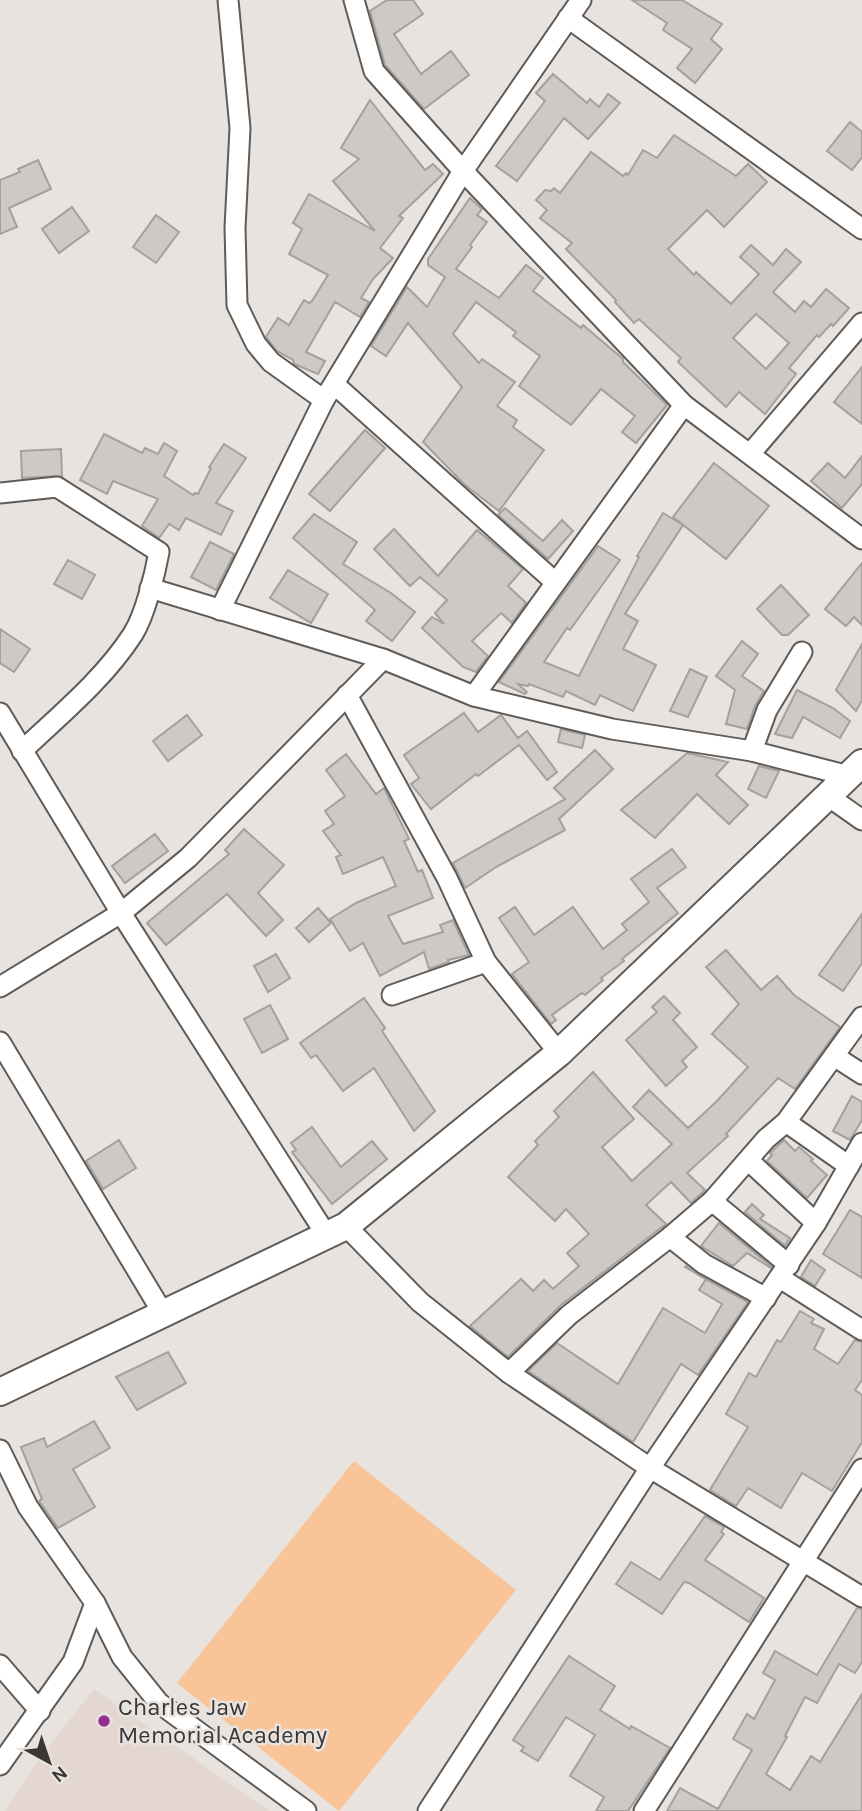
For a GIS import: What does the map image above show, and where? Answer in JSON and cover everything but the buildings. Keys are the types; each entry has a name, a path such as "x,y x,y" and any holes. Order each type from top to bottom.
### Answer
{"street":[{"path":"228,0 240,128 235,228 237,305 256,344 271,362 329,392 555,582"},
{"path":"354,0 374,71 463,171 684,405 862,539"},
{"path":"220,610 329,392 463,171 581,0"},
{"path":"568,18 862,229"},
{"path":"750,454 862,324"},
{"path":"474,696 684,405"},
{"path":"0,494 57,487 159,552 150,588 134,632 99,678 22,751"},
{"path":"150,588 383,659 474,696 612,729 856,769"},
{"path":"752,751 767,710 802,652"},
{"path":"0,987 121,914 188,858 383,659"},
{"path":"347,695 447,878 486,962 559,1053"},
{"path":"0,713 121,914 337,1231 509,1373 650,1468 862,1597"},
{"path":"0,1392 337,1231 559,1053 856,769"},
{"path":"828,796 862,820"},
{"path":"392,995 486,962"},
{"path":"509,1373 569,1315 712,1201 765,1139 786,1122 862,1017"},
{"path":"0,1042 164,1315"},
{"path":"834,1056 862,1074"},
{"path":"786,1122 849,1166"},
{"path":"428,1811 650,1468 816,1223 862,1143"},
{"path":"748,1160 816,1223"},
{"path":"712,1201 784,1272 862,1330"},
{"path":"670,1237 704,1264 766,1298"},
{"path":"0,1450 28,1507 94,1603 121,1657 159,1703 306,1811"},
{"path":"645,1811 862,1469"},
{"path":"0,1765 73,1662 94,1603"},
{"path":"0,1665 40,1711"}],"shaded area":[{"path":"354,1461 516,1590 339,1811 177,1683"},
{"name":"Charles Jaw Memorial Academy","path":"94,1689 269,1811 5,1811 44,1752"}],"place":[{"name":"Charles Jaw Memorial Academy","path":"104,1721"}]}
